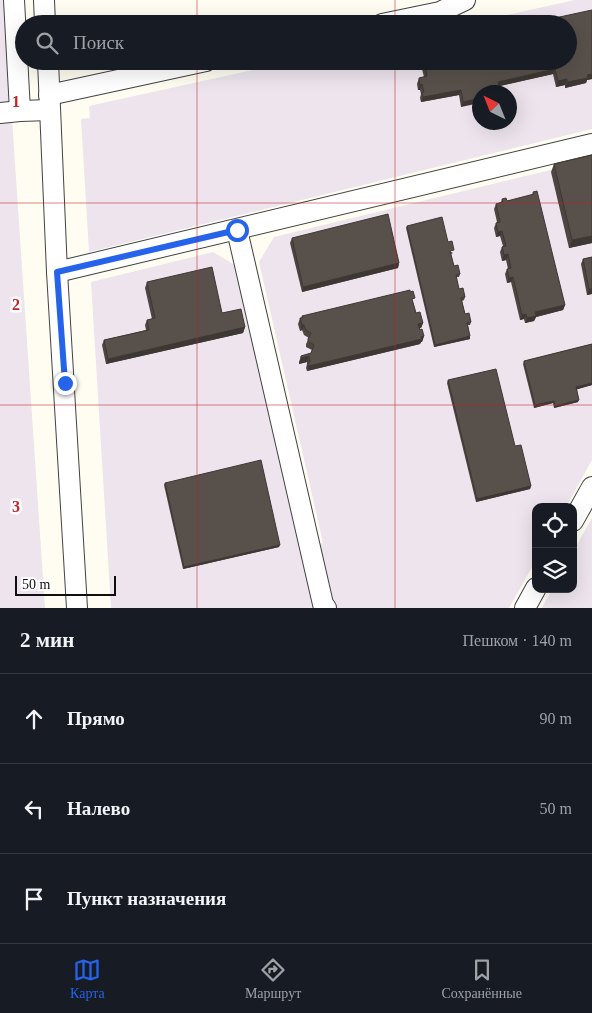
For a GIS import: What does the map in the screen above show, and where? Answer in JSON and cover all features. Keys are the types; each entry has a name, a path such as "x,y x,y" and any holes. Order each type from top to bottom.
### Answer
{"street":[{"path":"14,0 15,18"},
{"path":"44,0 45,15"},
{"path":"426,15 440,12 465,0"},
{"path":"18,70 20,111"},
{"path":"48,70 57,272 77,608"},
{"path":"0,113 20,111 172,70"},
{"path":"57,272 592,144"},
{"path":"237,230 323,604 326,608"},
{"path":"577,514 592,487"},
{"path":"525,608 533,593"}],"shaded area":[{"path":"0,0 4,0 45,608 0,608"},
{"path":"575,0 592,0 592,129 89,252 81,119 90,118 89,106 253,70 577,70 577,15 507,15"},
{"path":"592,160 592,460 568,503 532,503 532,567 509,608 111,608 91,282 213,252 235,265 300,550 323,543 259,262 274,237"},
{"path":"592,518 592,608 542,608 550,593 577,593 577,545"}],"building":[{"path":"592,10 592,74 587,75 588,78 567,82 567,79 558,81 555,70 577,70 577,15 569,15"},
{"path":"426,70 551,70 498,82 499,85 472,85 472,100 463,102 461,90 423,97 422,93 424,92 419,78 427,76"},
{"path":"592,155 592,236 572,240 554,164"},
{"path":"537,191 565,305 535,312 536,316 527,318 526,314 522,315 513,277 509,278 507,269 511,268 508,254 504,255 502,247 506,246 502,231 498,232 496,223 500,222 496,204 503,202 502,199 506,198 507,201 534,194 533,192"},
{"path":"388,214 399,263 303,287 292,238"},
{"path":"442,217 448,242 452,241 454,250 450,251 454,266 458,265 460,274 456,275 459,289 463,288 465,297 461,298 465,314 469,313 471,322 467,323 470,336 435,345 407,226"},
{"path":"592,257 592,289 589,289 583,259"},
{"path":"212,267 222,313 241,309 245,327 108,359 104,340 149,330 147,320 155,318 147,282"},
{"path":"410,290 410,292 413,291 415,298 412,299 416,313 420,312 423,323 418,324 424,336 421,337 422,339 309,366 309,356 301,358 301,356 311,353 314,345 308,341 311,333 302,325 300,318 303,318 302,316"},
{"path":"592,344 592,383 576,387 579,400 555,406 554,401 535,405 524,361"},
{"path":"496,369 515,446 521,445 531,486 477,499 448,380"},
{"path":"261,460 280,545 184,567 165,483"}],"route":[{"path":"65,383 57,272 237,230"}]}
